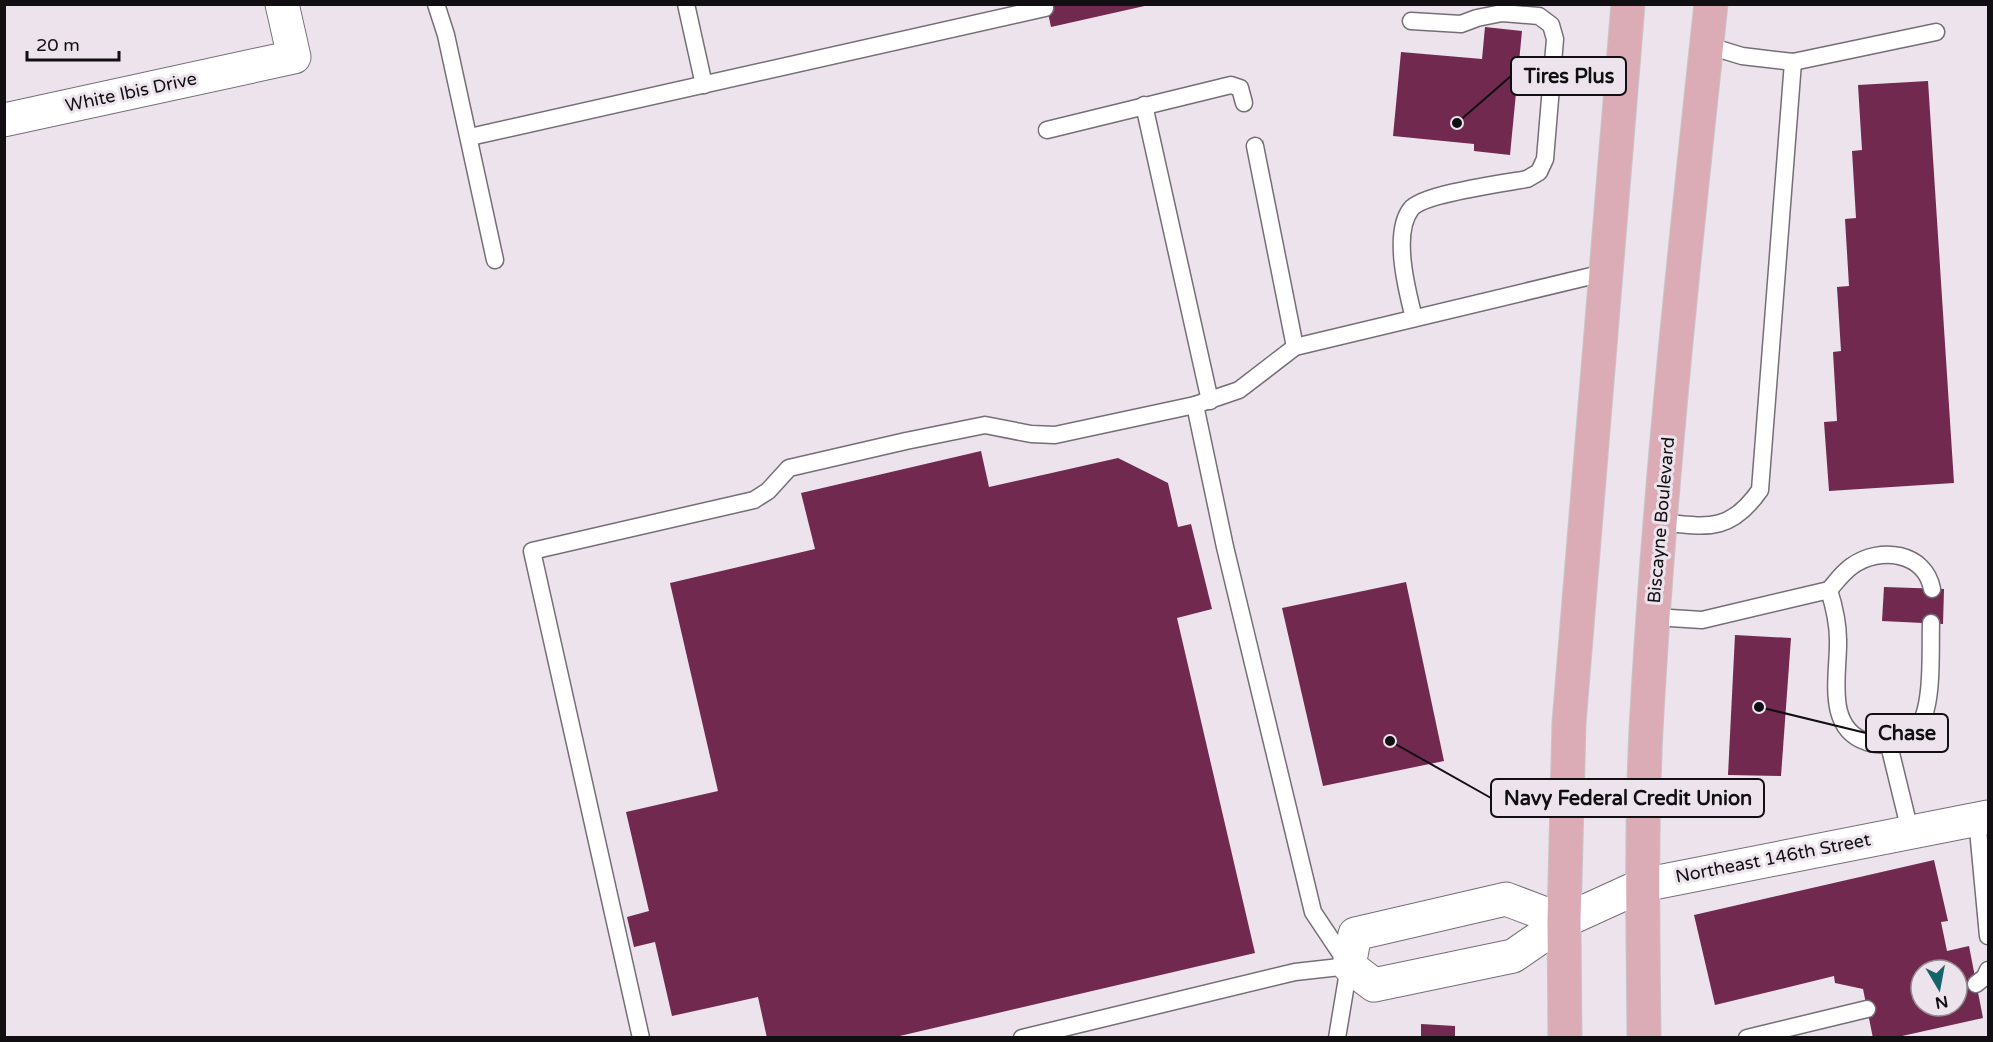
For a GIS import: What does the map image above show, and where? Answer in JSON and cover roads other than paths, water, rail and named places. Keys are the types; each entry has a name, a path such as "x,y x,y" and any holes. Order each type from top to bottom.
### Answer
{"main road":[{"path":"1565,1038 1564,921 1569,723 1608,272 1628,4"},
{"name":"Biscayne Boulevard","path":"1644,1038 1643,885 1646,733 1660,522 1711,4"}],"street":[{"name":"White Ibis Drive","path":"4,120 294,57 282,4"},
{"name":"Northeast 146th Street","path":"1349,966 1374,985 1513,956 1564,921 1643,885 1983,818"},
{"path":"1349,966 1355,934 1506,899 1564,921"}],"lane":[{"path":"436,4 446,35 470,137 495,260"},
{"path":"686,4 704,85"},
{"path":"470,137 1045,8"},
{"path":"1411,21 1461,24 1502,13 1539,16 1551,25 1555,39 1545,159 1539,172 1527,179 1428,198 1411,208 1404,227 1402,253 1413,318"},
{"path":"1706,45 1742,56 1793,62 1936,32"},
{"path":"1660,522 1709,527 1725,524 1751,503 1760,490 1793,62"},
{"path":"1047,130 1231,85 1240,88 1244,102"},
{"path":"1144,105 1202,403 1225,547 1313,912 1349,966 1337,1038"},
{"path":"1255,146 1295,347"},
{"path":"641,1038 532,551 754,500 768,491 789,468 906,441 985,425 1031,434 1055,435 1202,403 1239,390 1295,347 1608,272"},
{"path":"1654,617 1702,620 1828,590 1851,567 1865,558 1886,555 1901,556 1917,561 1927,571 1932,589"},
{"path":"1828,590 1836,614 1838,638 1836,705 1843,722 1853,734 1867,742 1890,745 1909,736 1919,727 1926,713 1931,623"},
{"path":"1890,745 1910,831"},
{"path":"1983,818 1989,936"},
{"path":"1022,1038 1295,972 1349,966"},
{"path":"1976,984 1985,977 1989,970"},
{"path":"1747,1038 1867,1009"}],"place":[{"name":"Tires Plus","path":"1457,123"},
{"name":"Chase","path":"1759,707"},
{"name":"Navy Federal Credit Union","path":"1390,741"}]}
